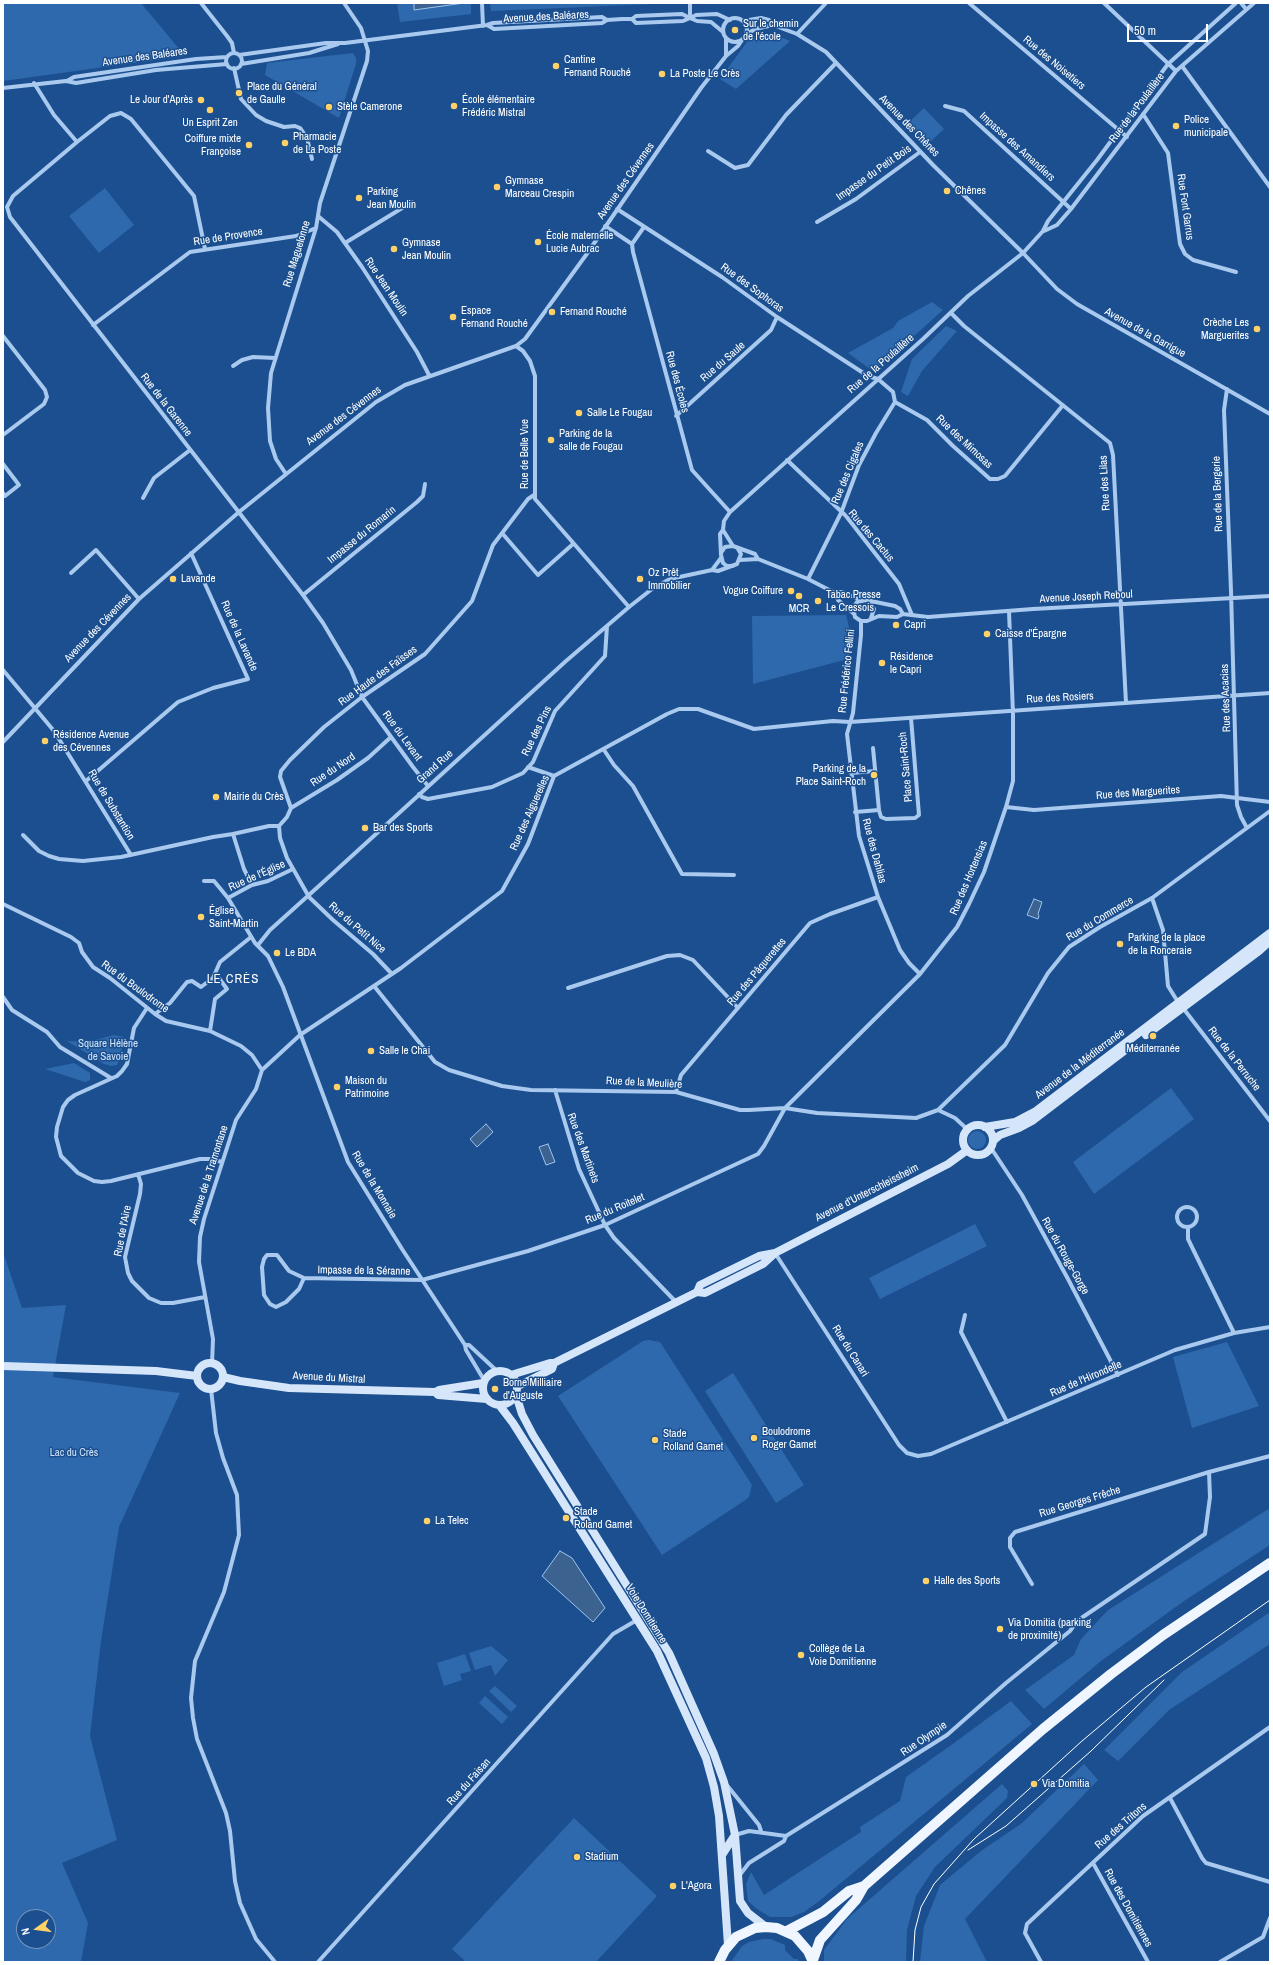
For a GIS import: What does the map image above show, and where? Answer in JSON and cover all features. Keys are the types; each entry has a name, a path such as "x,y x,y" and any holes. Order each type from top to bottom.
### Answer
{"main road":[{"path":"813,1961 820,1940 856,1900 864,1886 1043,1729 1111,1674 1163,1635 1270,1563"},
{"path":"787,1931 823,1912 849,1891 864,1886"},
{"path":"719,1962 728,1945 745,1931 766,1927 787,1931 803,1943 813,1961"}],"street":[{"path":"201,3 232,43 234,53"},
{"name":"Rue Maguelonne","path":"286,474 276,459 270,441 268,408 275,358 316,228 320,203 367,61 368,51 364,40 355,18 344,3"},
{"path":"482,3 485,26"},
{"path":"690,3 690,18"},
{"path":"797,34 826,3"},
{"name":"Rue des Noisetiers","path":"969,3 1127,136"},
{"path":"1104,3 1176,71"},
{"name":"Rue de la Poulaillère","path":"730,512 968,296 1023,253 1043,231 1048,221 1168,64 1236,3"},
{"path":"1241,3 1246,9"},
{"name":"Rue de la Poulaillère","path":"1043,231 1057,225 1071,209 1176,71 1254,3"},
{"name":"Avenue des Baléares","path":"241,64 309,53 345,43 364,40 485,26 494,28 515,28 602,23 607,20 632,19 636,16 682,14 697,20 711,22 724,32"},
{"name":"Avenue des Baléares","path":"632,19 636,23 666,22 683,21 696,15 717,14 730,20"},
{"path":"726,38 735,42 742,40 746,34 747,27 737,18 730,20 725,25 724,32 726,38 726,56"},
{"name":"Avenue des Chênes","path":"743,22 761,18 769,20 773,25 797,34 822,49 920,152 1023,253"},
{"path":"746,34 755,29 769,28 773,25"},
{"name":"Avenue des Cévennes","path":"3,742 139,599 238,512 376,402 405,385 429,375 516,346 525,338 586,255 701,88 726,56 738,46 742,40"},
{"name":"Avenue des Baléares","path":"239,55 326,43 345,43"},
{"path":"234,53 239,55 242,61 241,64 234,68"},
{"path":"234,53 227,57 227,64 234,68 241,99 256,115 266,121 284,127 295,126 300,128 307,138 312,159"},
{"name":"Avenue des Baléares","path":"66,81 74,77 89,74 196,59 227,57"},
{"path":"708,151 735,168 748,165 786,115 836,63"},
{"name":"Avenue des Baléares","path":"3,88 66,81 76,83 156,70 227,64"},
{"path":"1182,66 1270,186"},
{"path":"34,84 54,115 78,142"},
{"name":"Impasse des Amandiers","path":"945,106 964,112 1071,209"},
{"name":"Rue de la Garenne","path":"205,249 194,196 126,114 121,113 110,116 13,196 7,207 10,217 303,595 323,623 350,670 362,697"},
{"name":"Rue Font Garrus","path":"1143,114 1163,144 1169,159 1182,250 1193,260 1236,272"},
{"name":"Impasse du Petit Bois","path":"817,222 856,199 920,152"},
{"path":"345,243 412,202"},
{"name":"Rue des Sophoras","path":"617,209 716,273 777,317 868,376 878,379"},
{"name":"Rue Jean Moulin","path":"318,216 331,226 345,243 398,322 429,375"},
{"path":"605,226 632,244 644,227"},
{"name":"Rue de Provence","path":"93,325 188,253 205,249 296,236 316,228"},
{"name":"Rue des Écoles","path":"632,244 644,299 692,470 730,512"},
{"name":"Avenue de la Garrigue","path":"1023,253 1057,289 1077,304 1270,414"},
{"name":"Rue des Lilas","path":"951,313 964,326 1102,435 1110,443 1113,450 1126,704"},
{"name":"Rue du Saule","path":"676,416 771,330 777,317"},
{"path":"3,336 45,390 47,397 44,404 3,435"},
{"name":"Rue de Belle Vue","path":"516,346 523,351 530,361 534,376 534,495 538,502 573,544 629,607"},
{"path":"232,366 242,360 253,357 275,358"},
{"path":"878,379 893,392 895,402"},
{"name":"Rue de la Bergerie","path":"1227,389 1224,410 1231,598"},
{"name":"Rue des Mimosas","path":"895,402 928,420 952,446 990,479 998,479 1005,476 1063,405"},
{"name":"Rue des Cigales","path":"808,579 841,513 859,465 895,402"},
{"path":"143,498 154,478 190,450"},
{"name":"Rue des Cactus","path":"787,460 841,513 846,516 899,584 912,615"},
{"path":"3,465 19,485 5,496 3,493"},
{"name":"Impasse du Romarin","path":"303,595 417,502 423,496 425,484"},
{"name":"Rue Haute des Faïsses","path":"291,808 280,777 281,771 290,760 324,727 362,697 425,654 472,601 493,545 528,499 534,495"},
{"path":"730,512 724,521 723,530 720,534 721,556 723,563 728,566 733,566 740,560 758,559 808,579 835,593 842,592 870,602 874,609 870,618 861,621 857,619 853,613 838,600 835,593"},
{"path":"723,530 733,546 755,554 758,559"},
{"path":"502,533 538,575 573,544"},
{"path":"712,570 725,547 733,546"},
{"path":"738,549 741,554 740,560"},
{"path":"71,573 96,550 139,599"},
{"name":"Rue de la Lavande","path":"86,781 178,702 213,688 248,679 191,553"},
{"name":"Grand Rue","path":"258,945 270,930 308,897 419,794 629,607 663,582 712,570 718,571 733,566"},
{"name":"Avenue Joseph Reboul","path":"870,618 879,616 897,616 903,614 928,617 1120,604 1270,596"},
{"name":"Rue des Acacias","path":"1231,598 1237,798 1238,812 1247,828"},
{"path":"853,613 854,605 861,600"},
{"name":"Avenue Joseph Reboul","path":"870,602 895,606 900,609 903,614"},
{"name":"Rue des Hortensias","path":"785,1108 920,974 958,927 984,872 1013,781 1009,611"},
{"name":"Rue Frédérico Fellini","path":"850,722 854,713 861,646 861,621"},
{"name":"Rue des Pins","path":"419,794 428,799 492,787 523,773 533,762 555,711 605,656 607,626"},
{"name":"Rue de Substantion","path":"3,670 54,731 131,855"},
{"name":"Rue des Rosiers","path":"850,722 1270,693"},
{"name":"Rue du Levant","path":"362,697 428,786"},
{"name":"Rue des Aiguerelles","path":"262,1070 300,1035 392,974 502,891 528,844 554,776 604,750 667,714 679,709 698,709 754,729 833,721 850,722"},
{"name":"Place Saint-Roch","path":"878,810 881,817 886,819 916,818 919,815 911,718"},
{"name":"Rue des Dahlias","path":"850,722 847,734 855,812 860,842 878,897 900,950 909,963 920,974"},
{"name":"Rue du Nord","path":"291,808 337,780 368,758 391,737"},
{"path":"855,812 878,810 873,748"},
{"path":"604,750 614,765 633,786 682,874 734,875"},
{"path":"528,767 554,776"},
{"path":"851,772 875,771"},
{"name":"Rue des Marguerites","path":"1006,806 1034,810 1221,796 1270,802"},
{"path":"23,835 39,851 59,859 97,861 269,826 279,826 287,818 291,808"},
{"name":"Rue du Commerce","path":"938,1110 1007,1042 1048,973 1068,947 1152,898 1270,811"},
{"name":"Rue du Petit Nice","path":"279,826 283,848 308,897 373,954 392,974"},
{"path":"233,834 244,870 252,885"},
{"name":"Rue de l'Église","path":"228,898 252,885 268,881 293,869"},
{"name":"Rue de la Monnaie","path":"204,881 214,881 228,898 251,937 268,956 284,987 300,1035 348,1162 422,1280 466,1345 466,1350 484,1382"},
{"name":"Rue des Pâquerettes","path":"676,1092 681,1075 810,923 830,914 878,897"},
{"name":"Rue de la Perruche","path":"1152,898 1163,930 1168,986 1270,1121"},
{"name":"Rue du Boulodrome","path":"3,904 71,937 79,943 82,952 94,967 155,1014 166,1020 210,1031 241,1046 252,1056 262,1070"},
{"path":"155,1014 170,1003 187,982 192,981 201,987 213,978 220,962 251,937"},
{"name":"Avenue de la Méditerranée","path":"992,1145 1000,1134 1019,1128 1052,1107 1181,1005 1269,939"},
{"path":"568,988 667,956 680,956 692,960 738,1008"},
{"path":"210,1031 215,999 227,989 215,973"},
{"name":"Rue de la Meulière","path":"374,986 435,1062 449,1070 517,1089 676,1092 740,1110 785,1108 817,1113 909,1118 923,1116 938,1110"},
{"path":"3,998 12,1010 47,1032 60,1047 111,1078"},
{"name":"Avenue de la Méditerranée","path":"985,1127 1015,1122 1036,1111 1146,1028 1181,1005"},
{"path":"147,1008 134,1028 127,1064 122,1071 68,1100 59,1117 56,1137 58,1147 65,1161 85,1178 94,1181 112,1181 200,1159 212,1159 222,1162"},
{"name":"Avenue de la Tramontane","path":"212,1364 214,1339 199,1262 200,1237 204,1219 236,1120 256,1089 262,1070"},
{"name":"Rue des Martinets","path":"556,1090 579,1169 605,1225 614,1238 676,1302"},
{"name":"Rue du Roitelet","path":"422,1280 528,1251 605,1225 758,1154 785,1108"},
{"path":"938,1110 955,1118 967,1129"},
{"path":"976,1125 985,1127 991,1133 992,1145 987,1152 977,1156 966,1151 962,1141 967,1129 976,1125"},
{"name":"Rue du Rouge-Gorge","path":"992,1145 1061,1265 1118,1375"},
{"name":"Avenue d'Unterschleissheim","path":"512,1375 554,1363 697,1292 705,1293 763,1264 775,1253 943,1167 966,1151"},
{"name":"Rue de l'Aire","path":"138,1174 141,1184 140,1194 125,1257 128,1273 132,1281 149,1298 161,1303 173,1303 205,1297"},
{"path":"1186,1207 1195,1210 1197,1216 1194,1224 1188,1227 1182,1225 1178,1220 1180,1210 1186,1207"},
{"path":"1188,1227 1188,1239 1234,1333"},
{"name":"Rue du Canari","path":"775,1253 899,1444 912,1455"},
{"name":"Impasse de la Séranne","path":"304,1278 299,1289 286,1302 276,1307 270,1304 264,1295 262,1267 264,1259 267,1255 276,1255 289,1271 304,1278 422,1280"},
{"path":"965,1315 961,1332 1007,1422"},
{"name":"Rue de l'Hirondelle","path":"912,1455 924,1457 932,1454 1175,1350 1234,1333 1270,1326"},
{"name":"Rue de la Monnaie","path":"466,1345 469,1345 497,1371"},
{"name":"Avenue d'Unterschleissheim","path":"517,1391 552,1369 554,1363"},
{"path":"212,1364 219,1367 223,1377 218,1387 211,1390 202,1386 197,1376 204,1365 212,1364"},
{"path":"3,1366 156,1371 197,1376"},
{"path":"497,1371 504,1371 512,1375 517,1391 510,1403 500,1406 493,1404 487,1399 483,1391 484,1382 490,1374 497,1371"},
{"name":"Avenue du Mistral","path":"223,1377 289,1388 435,1392 438,1390 484,1382"},
{"path":"211,1390 216,1433 223,1458 237,1495 239,1535 224,1592 195,1661 191,1698 193,1718 197,1739 226,1812 230,1831 234,1881 240,1902 256,1939 275,1962"},
{"name":"Voie Domitienne","path":"517,1391 522,1414 533,1435 669,1653 714,1754 724,1782 735,1835 738,1893 743,1907 766,1927"},
{"name":"Avenue du Mistral","path":"435,1392 438,1395 487,1399"},
{"name":"Voie Domitienne","path":"500,1406 513,1423 657,1651 706,1758 717,1801 728,1945"},
{"name":"Rue Georges Frêche","path":"1032,1584 1010,1547 1010,1538 1015,1532 1209,1472 1270,1456"},
{"name":"Rue Olympie","path":"738,1876 749,1863 784,1841 786,1836 947,1735 1006,1683 1070,1631 1077,1621 1205,1534 1210,1497 1209,1472"},
{"name":"Rue du Faisan","path":"318,1962 613,1634 638,1620"},
{"name":"Rue des Tritons","path":"1040,1962 1025,1933 1026,1926 1143,1816 1270,1727"},
{"path":"724,1782 759,1825 761,1831"},
{"path":"1170,1798 1206,1863 1270,1882"},
{"path":"722,1856 735,1835 749,1830 786,1836"},
{"name":"Rue des Domitiennes","path":"1093,1863 1148,1962"},
{"path":"1220,1962 1263,1937 1270,1918"}],"green space":[{"path":"3,3 141,3 185,56 3,81"},
{"path":"397,3 471,3 471,14 400,22"},
{"path":"490,3 678,3 491,11"},
{"path":"758,34 773,34 790,41 736,89 720,79 747,42"},
{"path":"353,53 356,58 356,64 339,118 265,75 267,63"},
{"path":"924,108 944,129 926,146 906,125"},
{"path":"105,188 134,225 99,253 69,216"},
{"path":"932,302 943,310 874,372 848,353 893,328 898,321"},
{"path":"946,326 957,331 922,371 908,396 901,392 912,359"},
{"path":"846,615 853,643 848,659 753,684 752,616"},
{"name":"Square Hélène de Savoie","path":"114,1035 124,1037 120,1060 117,1065 112,1066 104,1064 67,1041 87,1042"},
{"path":"74,1063 90,1073 90,1080 85,1082 45,1069"},
{"path":"1171,1088 1194,1119 1094,1194 1073,1162"},
{"path":"977,1131 983,1134 986,1140 983,1146 977,1149 971,1146 968,1140 971,1134"},
{"path":"975,1224 987,1246 880,1299 869,1278"},
{"name":"Lac du Crès","path":"3,1252 22,1308 66,1305 53,1377 180,1393 119,1527 101,1641 90,1736 117,1840 62,1863 88,1923 81,1962 3,1962"},
{"name":"Stade Rolland Gamet","path":"649,1340 660,1342 752,1485 749,1497 744,1501 662,1555 558,1396 643,1341"},
{"path":"1227,1342 1259,1406 1192,1428 1173,1357"},
{"name":"Boulodrome Roger Gamet","path":"733,1373 804,1485 776,1503 705,1391"},
{"path":"1270,1508 1270,1545 1184,1601 1101,1661 1044,1709 1025,1690 1074,1655 1081,1639 1108,1610"},
{"path":"1270,1612 1270,1644 1169,1710 1118,1761 1104,1750 1182,1672"},
{"path":"491,1646 508,1660 495,1676 491,1665 475,1670 469,1653"},
{"path":"465,1654 471,1671 460,1674 462,1680 444,1686 437,1663"},
{"path":"495,1686 517,1706 511,1712 489,1691"},
{"path":"485,1696 508,1717 502,1724 479,1703"},
{"path":"1011,1701 1032,1724 818,1902 804,1912 791,1917 770,1917 748,1901 746,1884 751,1872 764,1895 861,1832 860,1827 900,1801 906,1777"},
{"path":"1084,1764 1098,1780 965,1919 987,1962 920,1962 924,1926 940,1885 981,1851 1022,1823"},
{"path":"1002,1784 1008,1791 1007,1798 935,1867 916,1896 907,1930 906,1962 824,1962 824,1950 847,1919"},
{"name":"Stadium","path":"574,1818 657,1896 596,1962 466,1962 452,1949"},
{"path":"771,1939 785,1945 785,1950 794,1959 798,1959 799,1962 731,1962 742,1946 749,1942"}],"shaded area":[{"path":"414,3 464,3 414,10"},
{"path":"1034,899 1042,902 1038,919 1027,915"},
{"path":"486,1124 493,1132 477,1147 470,1139"},
{"path":"548,1144 555,1162 546,1165 539,1147"},
{"path":"560,1551 572,1558 605,1608 593,1622 542,1576"}],"tram line":[{"path":"913,1962 915,1930 921,1907 934,1884 974,1839 1082,1741 1146,1687 1270,1600"},
{"path":"968,1850 1006,1826 1091,1751 1164,1680"}],"place":[{"name":"Sur le chemin de l'école","path":"735,30"},
{"name":"Cantine Fernand Rouché","path":"556,66"},
{"name":"La Poste Le Crès","path":"662,74"},
{"name":"Place du Général de Gaulle","path":"239,93"},
{"name":"Le Jour d'Après","path":"201,100"},
{"name":"École élémentaire Frédéric Mistral","path":"454,106"},
{"name":"Stèle Camerone","path":"329,107"},
{"name":"Un Esprit Zen","path":"210,110"},
{"name":"Police municipale","path":"1176,126"},
{"name":"Pharmacie de La Poste","path":"285,143"},
{"name":"Coiffure mixte Françoise","path":"249,145"},
{"name":"Gymnase Marceau Crespin","path":"497,187"},
{"name":"Chênes","path":"947,191"},
{"name":"Parking Jean Moulin","path":"359,198"},
{"name":"École maternelle Lucie Aubrac","path":"538,242"},
{"name":"Gymnase Jean Moulin","path":"394,249"},
{"name":"Fernand Rouché","path":"552,312"},
{"name":"Espace Fernand Rouché","path":"453,317"},
{"name":"Crèche Les Marguerites","path":"1257,329"},
{"name":"Salle Le Fougau","path":"579,413"},
{"name":"Parking de la salle de Fougau","path":"551,440"},
{"name":"Lavande","path":"173,579"},
{"name":"Oz Prêt Immobilier","path":"640,579"},
{"name":"Vogue Coiffure","path":"791,591"},
{"name":"MCR","path":"799,596"},
{"name":"Tabac Presse Le Cressois","path":"818,601"},
{"name":"Capri","path":"896,625"},
{"name":"Caisse d'Épargne","path":"987,634"},
{"name":"Résidence le Capri","path":"882,663"},
{"name":"Résidence Avenue des Cévennes","path":"45,741"},
{"name":"Parking de la Place Saint-Roch","path":"874,775"},
{"name":"Mairie du Crès","path":"216,797"},
{"name":"Bar des Sports","path":"365,828"},
{"name":"Église Saint-Martin","path":"201,917"},
{"name":"Parking de la place de la Ronceraie","path":"1120,944"},
{"name":"Le BDA","path":"277,953"},
{"name":"Méditerranée","path":"1153,1036"},
{"name":"Salle le Chai","path":"371,1051"},
{"name":"Maison du Patrimoine","path":"337,1087"},
{"name":"Borne Milliaire d'Auguste","path":"495,1389"},
{"name":"Boulodrome Roger Gamet","path":"754,1438"},
{"name":"Stade Rolland Gamet","path":"655,1440"},
{"name":"Stade Roland Gamet","path":"566,1518"},
{"name":"La Telec","path":"427,1521"},
{"name":"Halle des Sports","path":"926,1581"},
{"name":"Via Domitia (parking de proximité)","path":"1000,1629"},
{"name":"Collège de La Voie Domitienne","path":"801,1655"},
{"name":"Via Domitia","path":"1034,1784"},
{"name":"Stadium","path":"577,1857"},
{"name":"L'Agora","path":"673,1886"}],"district":[{"name":"LE CRÈS","path":"233,980"}]}
